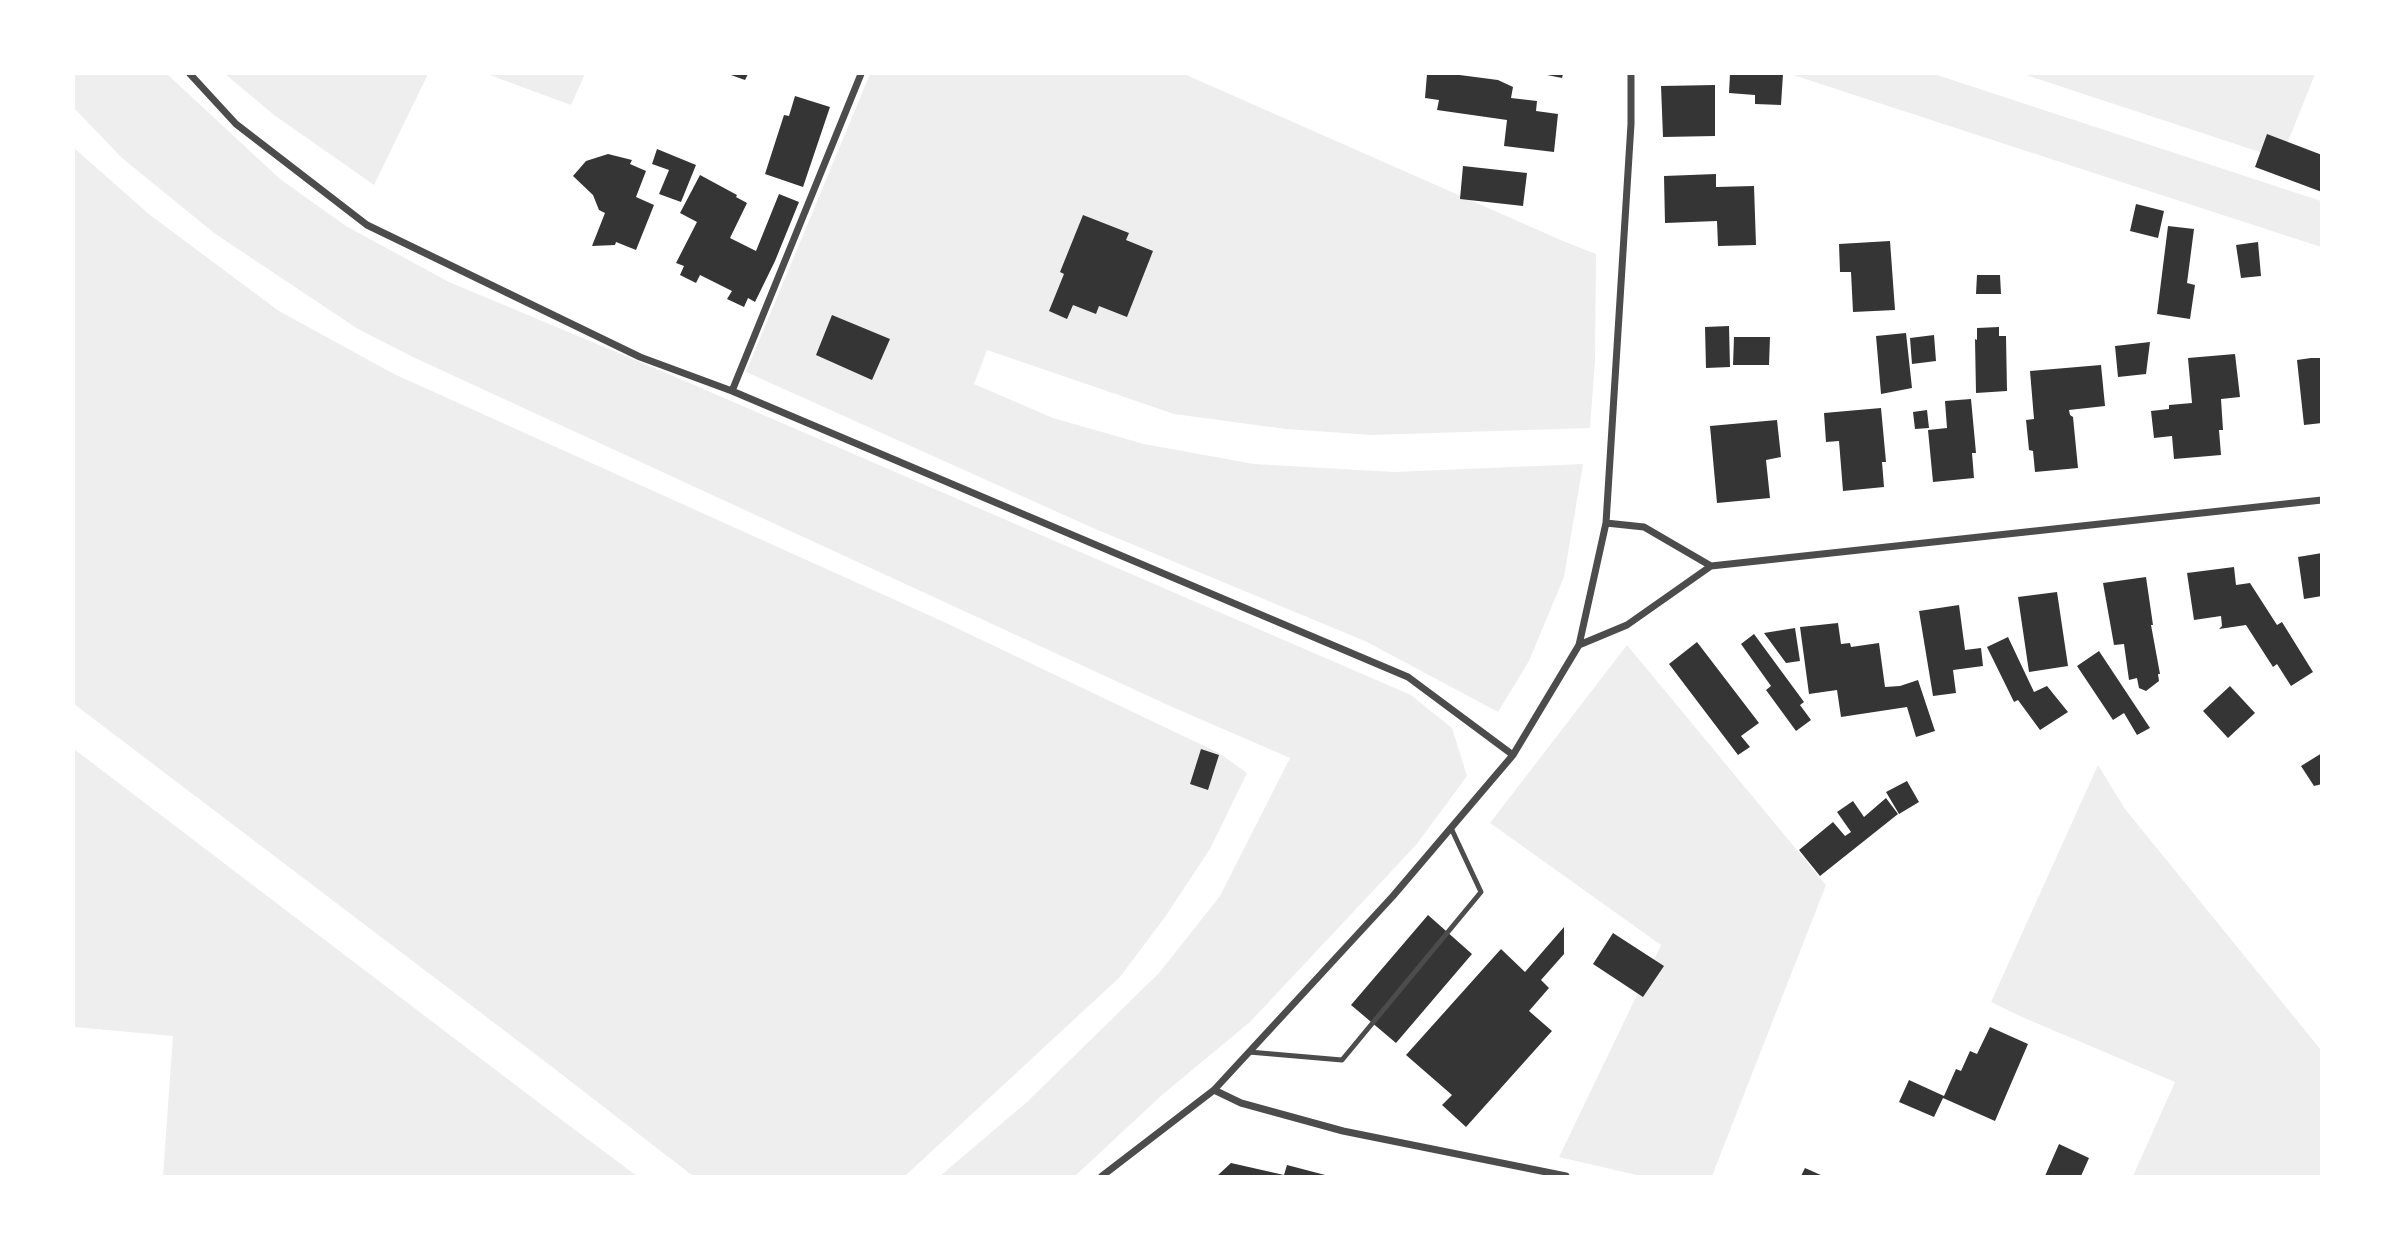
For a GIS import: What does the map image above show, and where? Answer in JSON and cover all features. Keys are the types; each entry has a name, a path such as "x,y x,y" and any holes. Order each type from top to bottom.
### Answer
{"street":[{"path":"190,74 236,124 367,225 640,357 732,391 1408,677 1513,755"},
{"path":"732,391 861,74"},
{"path":"1101,1177 1214,1090 1393,896 1513,755 1579,645 1606,523 1630,138 1631,74"},
{"path":"1579,645 1627,625 1711,566 2322,500"},
{"path":"1606,523 1644,527 1711,566"},
{"path":"1214,1090 1241,1103 1343,1131 1566,1177"}],"lane":[{"path":"1249,1052 1342,1059 1481,892 1451,828"}],"shaded area":[{"path":"74,74 167,74 280,179 346,226 449,282 664,372 1411,695 1452,728 1467,776 1416,845 1250,1022 1162,1095 1075,1176 940,1176 1027,1102 1159,973 1220,896 1290,758 1170,706 415,358 358,329 214,233 122,158 74,108"},
{"path":"225,74 428,74 374,185 274,115"},
{"path":"487,74 585,74 571,105"},
{"path":"870,74 1184,74 1596,254 1595,361 1590,428 1372,435 1286,429 1174,414 987,350 974,384 1053,418 1144,444 1254,464 1394,472 1583,464 1564,577 1529,661 1498,712 1367,642 1093,528 746,372"},
{"path":"1790,74 1934,74 2321,201 2321,247"},
{"path":"2023,74 2315,74 2281,159"},
{"path":"74,148 150,215 279,311 394,374 944,622 1219,753 1247,773 1210,849 1165,917 1120,977 905,1176 693,1176 74,704"},
{"path":"1627,645 1826,885 1712,1176 1641,1176 1559,1157 1661,945 1490,823"},
{"path":"74,749 637,1176 163,1176 173,1036 74,1027"},
{"path":"2098,765 2125,809 2321,1050 2321,1176 2133,1176 2175,1082 1991,1002"}],"building":[{"path":"728,74 748,74 745,80"},
{"path":"1427,74 1452,74 1498,80 1513,87 1511,98 1537,101 1536,111 1558,114 1554,152 1504,146 1507,120 1437,110 1439,100 1425,98"},
{"path":"1542,74 1563,74 1562,78"},
{"path":"1730,74 1783,74 1781,105 1755,104 1755,95 1729,93"},
{"path":"1715,85 1715,136 1663,137 1661,86"},
{"path":"795,96 830,107 803,187 765,174 784,115 789,116"},
{"path":"2267,134 2322,155 2322,192 2255,167"},
{"path":"657,149 696,165 681,202 659,194 669,170 652,164"},
{"path":"608,154 632,160 630,164 646,171 636,197 654,205 636,250 616,242 615,245 592,246 605,213 599,210 593,195 573,176 586,161"},
{"path":"1463,166 1527,173 1523,206 1460,199"},
{"path":"1716,174 1716,187 1754,186 1756,245 1718,246 1717,221 1665,223 1664,176"},
{"path":"700,175 747,203 730,238 756,251 779,194 799,202 755,302 748,298 744,307 727,299 732,291 700,275 696,283 680,275 684,266 676,263 697,222 680,213"},
{"path":"2136,204 2164,211 2158,238 2130,231"},
{"path":"1083,215 1129,233 1126,240 1153,251 1127,317 1099,306 1096,314 1073,305 1067,319 1049,311 1064,274 1060,272"},
{"path":"2168,226 2194,229 2187,283 2195,285 2190,319 2157,314"},
{"path":"1890,241 1895,310 1853,312 1851,272 1840,272 1839,244"},
{"path":"2258,242 2261,276 2241,278 2236,245"},
{"path":"1977,275 2000,275 2001,294 1976,294"},
{"path":"832,315 890,339 872,380 816,355"},
{"path":"1729,326 1730,367 1706,368 1705,327"},
{"path":"1999,327 1999,336 2006,336 2007,391 1976,393 1977,328"},
{"path":"1906,333 1912,388 1881,394 1876,336"},
{"path":"1934,335 1936,361 1912,364 1910,338"},
{"path":"1734,337 1770,337 1769,365 1733,365"},
{"path":"2150,342 2146,374 2118,377 2115,346"},
{"path":"2235,354 2240,397 2221,399 2221,455 2174,459 2172,436 2154,438 2151,411 2169,409 2169,405 2192,403 2188,358"},
{"path":"2322,358 2322,423 2304,425 2297,360"},
{"path":"2101,365 2105,406 2069,410 2073,417 2078,468 2035,472 2033,451 2029,450 2026,420 2034,419 2030,371"},
{"path":"1971,399 1976,453 1972,453 1974,478 1933,482 1928,430 1947,428 1945,401"},
{"path":"1881,408 1886,462 1882,462 1884,487 1843,491 1839,441 1826,442 1824,413"},
{"path":"1927,410 1929,428 1915,429 1913,412"},
{"path":"1777,420 1781,457 1766,460 1770,498 1717,503 1710,426"},
{"path":"2322,553 2322,596 2304,599 2298,557"},
{"path":"2234,567 2236,585 2250,583 2277,625 2282,622 2313,672 2291,686 2277,664 2273,667 2246,625 2219,629 2222,626 2221,616 2194,620 2187,573"},
{"path":"2146,577 2160,674 2159,681 2146,691 2139,688 2137,678 2129,680 2124,644 2114,645 2103,583"},
{"path":"2057,592 2068,666 2029,672 2018,597"},
{"path":"1959,605 1965,650 1981,648 1983,666 1953,670 1956,693 1933,696 1919,611"},
{"path":"1838,623 1841,644 1850,643 1851,647 1879,643 1885,687 1900,686 1918,680 1935,731 1916,737 1907,707 1841,717 1837,690 1809,694 1800,627"},
{"path":"1795,628 1800,661 1786,663 1764,633"},
{"path":"1754,634 1804,702 1800,705 1811,720 1796,731 1766,690 1771,686 1741,644"},
{"path":"2008,637 2034,692 2047,686 2068,712 2040,730 2018,700 2014,702 1987,647"},
{"path":"1697,642 1759,723 1741,736 1750,747 1738,755 1669,664"},
{"path":"2099,651 2150,728 2137,735 2124,713 2113,720 2077,666"},
{"path":"2230,686 2255,713 2228,738 2203,711"},
{"path":"1201,749 1219,755 1208,790 1190,784"},
{"path":"2322,753 2322,784 2314,786 2301,766"},
{"path":"1907,781 1919,802 1899,814 1886,792"},
{"path":"1886,798 1898,814 1820,876 1799,850 1833,822 1845,836 1851,832 1837,812 1853,801 1864,817"},
{"path":"1428,915 1472,954 1396,1043 1351,1005"},
{"path":"1564,927 1564,954 1541,980 1549,988 1529,1011 1552,1031 1466,1127 1442,1105 1452,1095 1406,1055 1501,949 1525,972"},
{"path":"1613,933 1664,966 1643,997 1593,964"},
{"path":"1990,1027 2028,1044 1995,1121 1943,1098 1934,1117 1899,1102 1909,1080 1944,1096 1956,1069 1961,1071 1970,1051 1977,1054"},
{"path":"2059,1144 2089,1158 2081,1176 2045,1176"},
{"path":"1231,1163 1284,1175 1287,1165 1329,1176 1217,1176"},
{"path":"1805,1168 1823,1176 1801,1176"}]}
